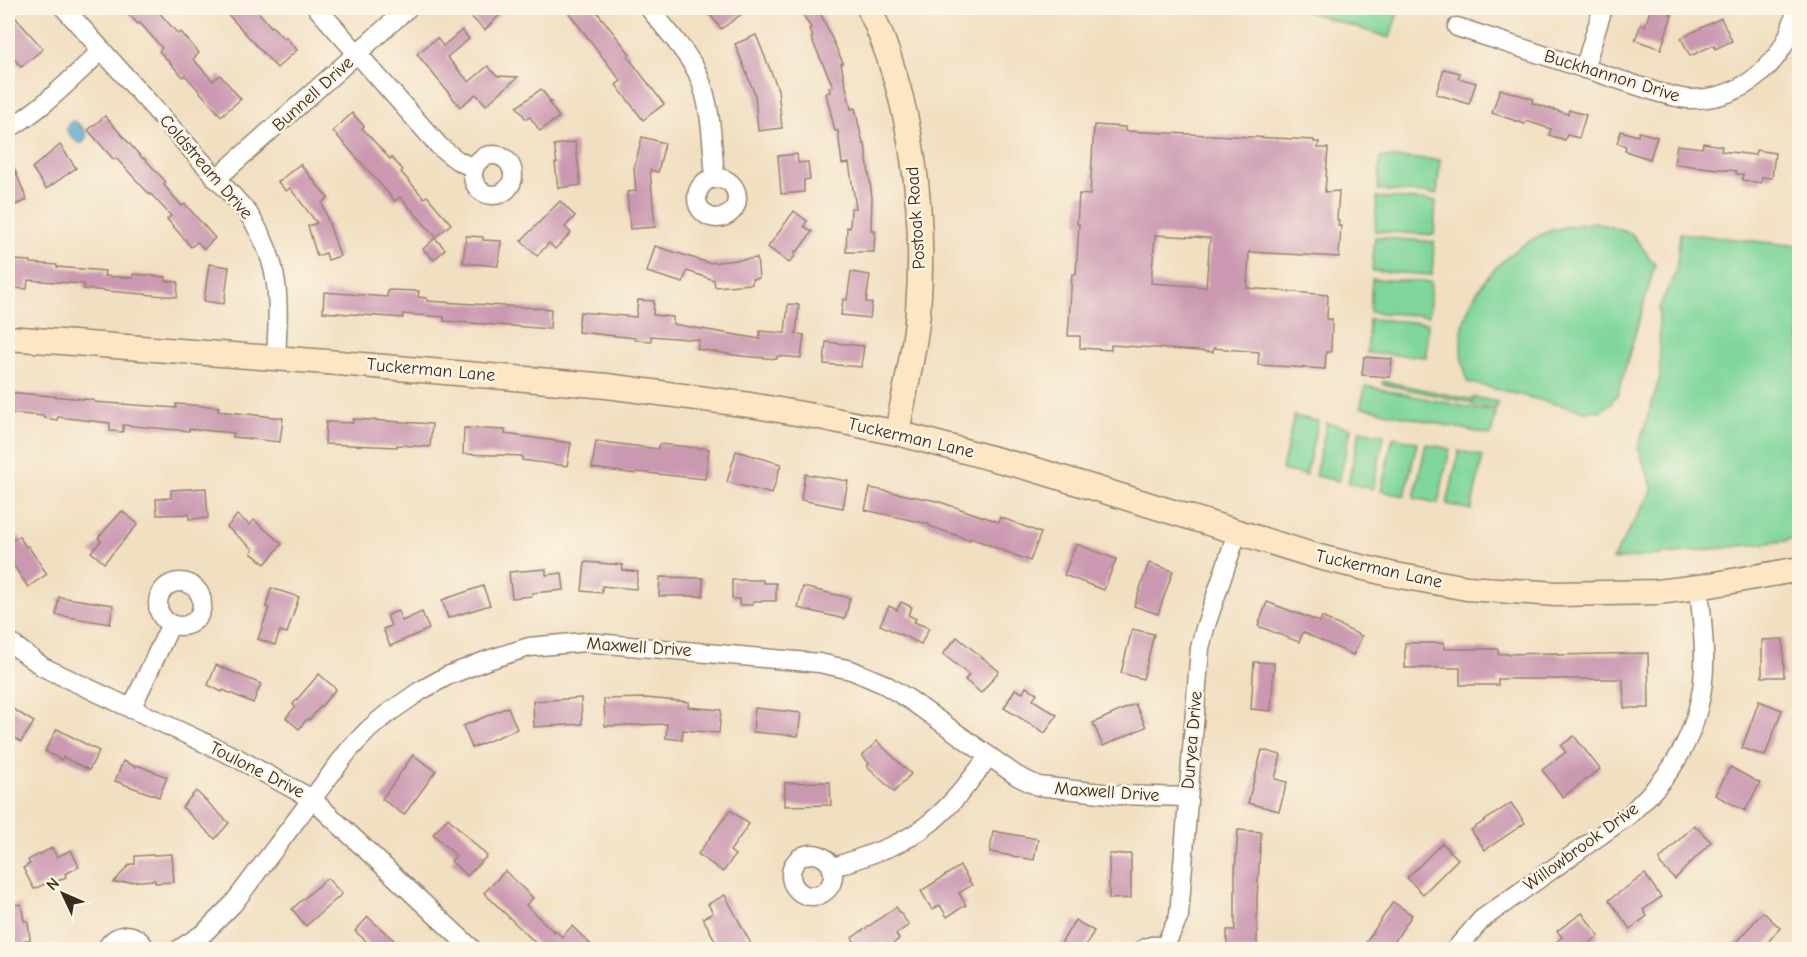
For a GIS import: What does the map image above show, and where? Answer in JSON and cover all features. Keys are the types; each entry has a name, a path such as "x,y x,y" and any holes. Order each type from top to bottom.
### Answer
{"main road":[{"name":"Postoak Road","path":"869,8 900,98 912,155 918,201 921,264 918,313 897,433"},
{"name":"Tuckerman Lane","path":"8,338 607,386 750,405 897,433 1036,470 1319,557 1380,572 1467,588 1557,594 1657,592 1800,569"}],"street":[{"name":"Coldstream Drive","path":"64,8 248,213 268,248 277,285 279,310 276,358"},
{"path":"316,8 440,147 457,160 473,168"},
{"name":"Bunnell Drive","path":"216,179 408,8"},
{"path":"649,8 697,72 709,108 715,179"},
{"path":"1584,69 1603,8"},
{"name":"Buckhannon Drive","path":"1457,27 1584,69 1674,97 1688,99 1722,94 1743,87 1771,64 1781,50 1793,24 1796,8"},
{"path":"8,129 45,102 102,50"},
{"name":"Duryea Drive","path":"1142,950 1157,945 1165,949 1179,915 1200,648 1237,533"},
{"name":"Willowbrook Drive","path":"1455,950 1482,919 1629,815 1677,760 1688,737 1700,699 1704,658 1699,587"},
{"path":"131,709 171,624"},
{"name":"Toulone Drive","path":"8,641 43,667 237,758 312,799 473,950"},
{"name":"Maxwell Drive","path":"178,950 204,933 233,903 349,750 369,729 420,691 447,676 529,648 585,642 788,659 851,670 884,684 1017,777 1038,786 1119,795 1187,797"},
{"path":"832,868 886,847 925,827 961,793 989,756"},
{"path":"106,950 115,938 127,935 139,939 146,950"}],"green space":[{"path":"1295,8 1399,8 1390,38"},
{"path":"1380,157 1440,160 1437,194 1378,190"},
{"path":"1377,197 1436,201 1434,235 1375,231"},
{"path":"1595,222 1632,234 1655,265 1617,397 1614,397 1611,404 1600,411 1588,412 1467,382 1461,350 1463,326 1477,292 1489,276 1517,249 1533,239 1555,229"},
{"path":"1680,233 1799,246 1799,538 1612,560 1653,489 1638,448 1660,377 1659,308 1676,271"},
{"path":"1375,237 1434,242 1432,275 1372,271"},
{"path":"1372,279 1431,282 1429,316 1370,312"},
{"path":"1369,319 1428,323 1426,357 1367,353"},
{"path":"1383,381 1473,400 1474,397 1498,402 1496,410 1382,384"},
{"path":"1365,386 1496,413 1491,435 1361,407"},
{"path":"1294,416 1318,421 1306,475 1282,470"},
{"path":"1327,423 1351,428 1339,481 1315,476"},
{"path":"1360,430 1384,435 1373,489 1348,483"},
{"path":"1393,437 1417,442 1405,496 1381,491"},
{"path":"1426,444 1450,449 1438,503 1414,498"},
{"path":"1459,451 1483,456 1471,510 1447,504"}],"water":[{"path":"73,121 87,135 83,143 78,143 67,131 68,124"}],"building":[{"path":"123,8 155,8 178,34 181,32 199,53 193,59 213,81 220,75 241,99 221,116 185,75 183,77 159,51 162,48 140,23 138,24"},
{"path":"222,8 255,8 271,27 284,39 286,37 297,50 277,68"},
{"path":"462,8 506,8 485,30"},
{"path":"565,8 594,8 630,54 628,57 664,104 643,120 616,85 621,81"},
{"path":"705,8 750,8 721,29"},
{"path":"799,8 818,8 843,63 841,64 851,109 855,108 863,144 865,144 872,198 871,230 875,230 874,252 846,252 847,227 850,228 851,208 856,208 849,163 842,164 838,131 835,131 826,93 830,92 829,87 833,86 811,38 813,37 809,29 811,28"},
{"path":"1651,8 1672,8 1670,14 1672,15 1661,49 1635,40 1641,24 1645,26"},
{"path":"8,9 43,49 21,67 8,51"},
{"path":"1721,18 1732,41 1715,49 1714,45 1690,56 1681,38"},
{"path":"462,30 469,39 447,57 469,82 488,66 497,76 518,77 486,105 476,94 460,107 417,54 437,38 443,46"},
{"path":"756,35 778,89 782,128 758,131 755,95 735,44"},
{"path":"1444,69 1460,73 1458,78 1476,83 1469,104 1436,94"},
{"path":"541,89 559,117 540,131 530,117 526,119 517,107"},
{"path":"1500,89 1533,99 1532,103 1568,114 1569,110 1586,115 1579,138 1567,135 1565,140 1549,135 1551,129 1526,121 1525,124 1492,113"},
{"path":"352,113 364,126 362,128 403,170 401,172 424,198 427,196 451,224 436,237 400,197 395,201 333,131"},
{"path":"105,116 166,182 163,184 182,206 185,204 215,238 204,249 197,242 191,247 167,219 171,216 116,158 114,160 88,130"},
{"path":"1094,125 1125,127 1125,131 1314,140 1314,142 1319,142 1318,148 1328,148 1325,192 1339,191 1337,220 1339,220 1338,226 1341,226 1339,257 1249,252 1247,288 1328,295 1327,319 1332,319 1331,352 1326,352 1325,369 1258,365 1259,352 1213,348 1213,352 1111,345 1111,350 1080,348 1080,336 1068,336 1072,274 1076,274 1079,194 1090,195","holes":["1155,235 1210,238 1206,287 1151,283"]},
{"path":"1621,131 1638,136 1639,132 1657,137 1650,159 1625,151 1626,146 1617,143"},
{"path":"642,137 665,143 658,172 650,170 655,227 630,229 627,192 636,191 634,169"},
{"path":"575,142 581,185 558,188 554,145"},
{"path":"1703,143 1722,146 1721,151 1755,155 1756,150 1775,153 1772,178 1762,177 1761,183 1742,180 1743,174 1736,174 1736,171 1674,164 1677,145 1702,148"},
{"path":"60,145 76,168 46,189 32,168"},
{"path":"8,153 27,200 8,208"},
{"path":"797,154 798,163 808,162 810,179 804,180 804,192 781,194 778,156"},
{"path":"300,164 328,198 322,203 340,256 328,260 326,253 317,256 308,226 317,223 290,188 286,191 278,182"},
{"path":"560,201 575,216 565,227 571,233 555,249 549,243 537,256 521,241"},
{"path":"794,211 807,221 804,226 812,232 798,251 795,251 795,256 789,263 768,247"},
{"path":"466,236 501,241 498,266 463,263"},
{"path":"435,238 445,249 434,260 423,249"},
{"path":"655,246 709,263 757,258 759,278 752,279 752,284 715,287 714,280 687,271 683,283 647,272"},
{"path":"14,260 105,271 104,276 133,278 133,274 166,277 166,281 178,282 177,297 84,289 84,284 28,280 27,289 12,288"},
{"path":"209,264 229,267 224,304 204,301"},
{"path":"851,272 870,275 866,302 872,303 870,318 841,315 843,299 847,300"},
{"path":"388,290 419,291 418,297 427,298 427,301 551,309 550,329 444,321 444,317 403,314 403,318 323,312 324,292 387,297"},
{"path":"638,300 654,301 653,315 673,317 673,324 760,339 760,331 785,333 788,304 799,305 796,334 804,335 801,358 741,356 697,349 699,340 651,336 651,341 635,340 635,338 578,332 580,312 636,317"},
{"path":"826,342 864,346 861,367 824,364"},
{"path":"1364,357 1392,359 1390,377 1362,375"},
{"path":"8,392 94,400 94,402 176,408 176,404 219,407 218,411 283,418 280,442 233,437 234,433 189,429 189,431 123,425 123,432 110,431 110,423 58,417 57,420 44,418 44,416 8,413"},
{"path":"353,419 432,424 430,447 325,444 326,422 353,423"},
{"path":"464,428 505,430 505,434 571,443 567,466 522,460 522,456 463,454"},
{"path":"596,441 658,449 659,444 709,449 705,479 592,468"},
{"path":"736,451 781,464 772,494 727,482"},
{"path":"805,474 848,481 843,508 801,500"},
{"path":"206,488 208,518 189,519 189,514 157,515 156,499 171,498 171,490"},
{"path":"870,488 937,501 999,522 1000,517 1041,533 1030,561 971,538 970,540 929,526 929,524 865,510"},
{"path":"122,511 138,524 104,563 91,552 101,541 98,538"},
{"path":"237,515 250,525 254,520 282,544 265,564 251,553 253,549 227,527"},
{"path":"19,536 47,574 28,587 8,557 8,544"},
{"path":"1076,544 1116,559 1104,590 1064,575"},
{"path":"585,562 623,565 622,570 638,572 636,589 602,586 602,593 582,591"},
{"path":"1149,563 1173,571 1158,614 1134,606"},
{"path":"546,569 546,575 562,573 564,590 532,593 532,596 512,598 509,572"},
{"path":"660,577 703,578 703,596 659,596"},
{"path":"732,580 763,580 763,583 776,583 776,601 753,601 753,605 739,605 739,599 732,599"},
{"path":"483,586 490,605 448,618 442,600"},
{"path":"803,587 850,598 845,619 798,608"},
{"path":"271,588 299,597 287,633 280,631 275,645 258,639 269,608 266,607"},
{"path":"59,597 113,605 110,624 56,615"},
{"path":"901,602 912,607 908,615 916,619 914,622 929,628 921,644 880,625 889,606 897,610"},
{"path":"1267,602 1320,622 1322,617 1362,636 1353,655 1303,632 1299,642 1258,626"},
{"path":"398,611 402,621 422,612 429,629 390,646 383,629 391,626 387,615"},
{"path":"1132,629 1154,634 1143,679 1121,673"},
{"path":"957,637 999,671 981,693 965,680 969,675 943,654"},
{"path":"1783,639 1784,677 1762,677 1762,640"},
{"path":"1405,643 1444,643 1444,649 1498,649 1498,654 1648,653 1649,708 1624,708 1623,679 1498,679 1498,685 1460,685 1460,668 1405,668"},
{"path":"1254,662 1274,663 1271,711 1251,709"},
{"path":"216,665 261,684 253,703 208,685"},
{"path":"319,674 336,689 299,729 286,718 295,707 293,704"},
{"path":"1026,687 1037,693 1033,700 1057,715 1045,733 1004,708 1015,689 1023,693"},
{"path":"581,698 582,724 534,727 533,701"},
{"path":"646,698 689,702 688,707 721,710 719,733 683,730 682,740 666,738 667,724 605,726 604,699"},
{"path":"1759,701 1782,710 1765,756 1742,748"},
{"path":"1135,704 1146,727 1103,746 1093,723"},
{"path":"8,706 34,722 21,742 8,733"},
{"path":"508,707 517,729 472,748 463,726"},
{"path":"755,708 801,713 798,736 753,732"},
{"path":"57,729 99,751 89,770 63,757 61,760 45,751"},
{"path":"1574,736 1600,769 1563,797 1542,770 1566,752 1561,746"},
{"path":"877,741 911,774 894,792 867,766 869,763 862,756"},
{"path":"1262,750 1281,755 1275,779 1287,782 1279,811 1248,803"},
{"path":"413,755 436,771 404,815 382,799"},
{"path":"123,761 167,777 159,797 115,781"},
{"path":"1730,767 1760,783 1745,811 1715,795"},
{"path":"830,782 831,805 785,806 785,783"},
{"path":"196,791 229,823 215,839 182,807"},
{"path":"1511,803 1525,823 1485,850 1471,830"},
{"path":"730,810 749,824 730,851 735,855 723,872 698,854"},
{"path":"448,818 487,856 467,876 451,861 456,856 433,834"},
{"path":"1694,825 1711,842 1675,879 1660,864 1660,859"},
{"path":"1238,830 1261,832 1257,950 1227,949 1227,930 1235,930"},
{"path":"993,831 1038,839 1034,860 990,852"},
{"path":"1442,843 1458,859 1423,894 1407,878"},
{"path":"52,848 57,857 71,850 79,867 50,885 49,882 34,889 23,868 30,864 28,860"},
{"path":"172,854 174,882 155,883 155,880 113,883 130,864 135,864 135,856"},
{"path":"1109,854 1131,854 1131,898 1109,899"},
{"path":"960,866 972,885 959,893 966,905 947,917 940,905 932,910 921,891"},
{"path":"505,871 533,898 526,905 554,932 555,930 562,937 572,926 596,950 543,950 484,893"},
{"path":"1645,874 1661,897 1643,910 1647,916 1630,929 1609,900"},
{"path":"327,878 342,894 306,926 292,909"},
{"path":"725,895 751,944 740,950 720,950 703,918 713,913 708,904"},
{"path":"1393,902 1412,915 1389,950 1373,950 1365,944"},
{"path":"21,904 24,921 28,921 30,940 25,940 26,950 9,950 8,906"},
{"path":"896,907 909,925 896,934 899,939 885,950 860,950 852,938"},
{"path":"1763,912 1780,928 1761,950 1729,950"},
{"path":"1582,913 1599,936 1580,950 1546,950 1562,937 1557,931"},
{"path":"368,917 405,950 376,950 355,931"},
{"path":"1075,920 1094,931 1083,950 1057,950"}]}
